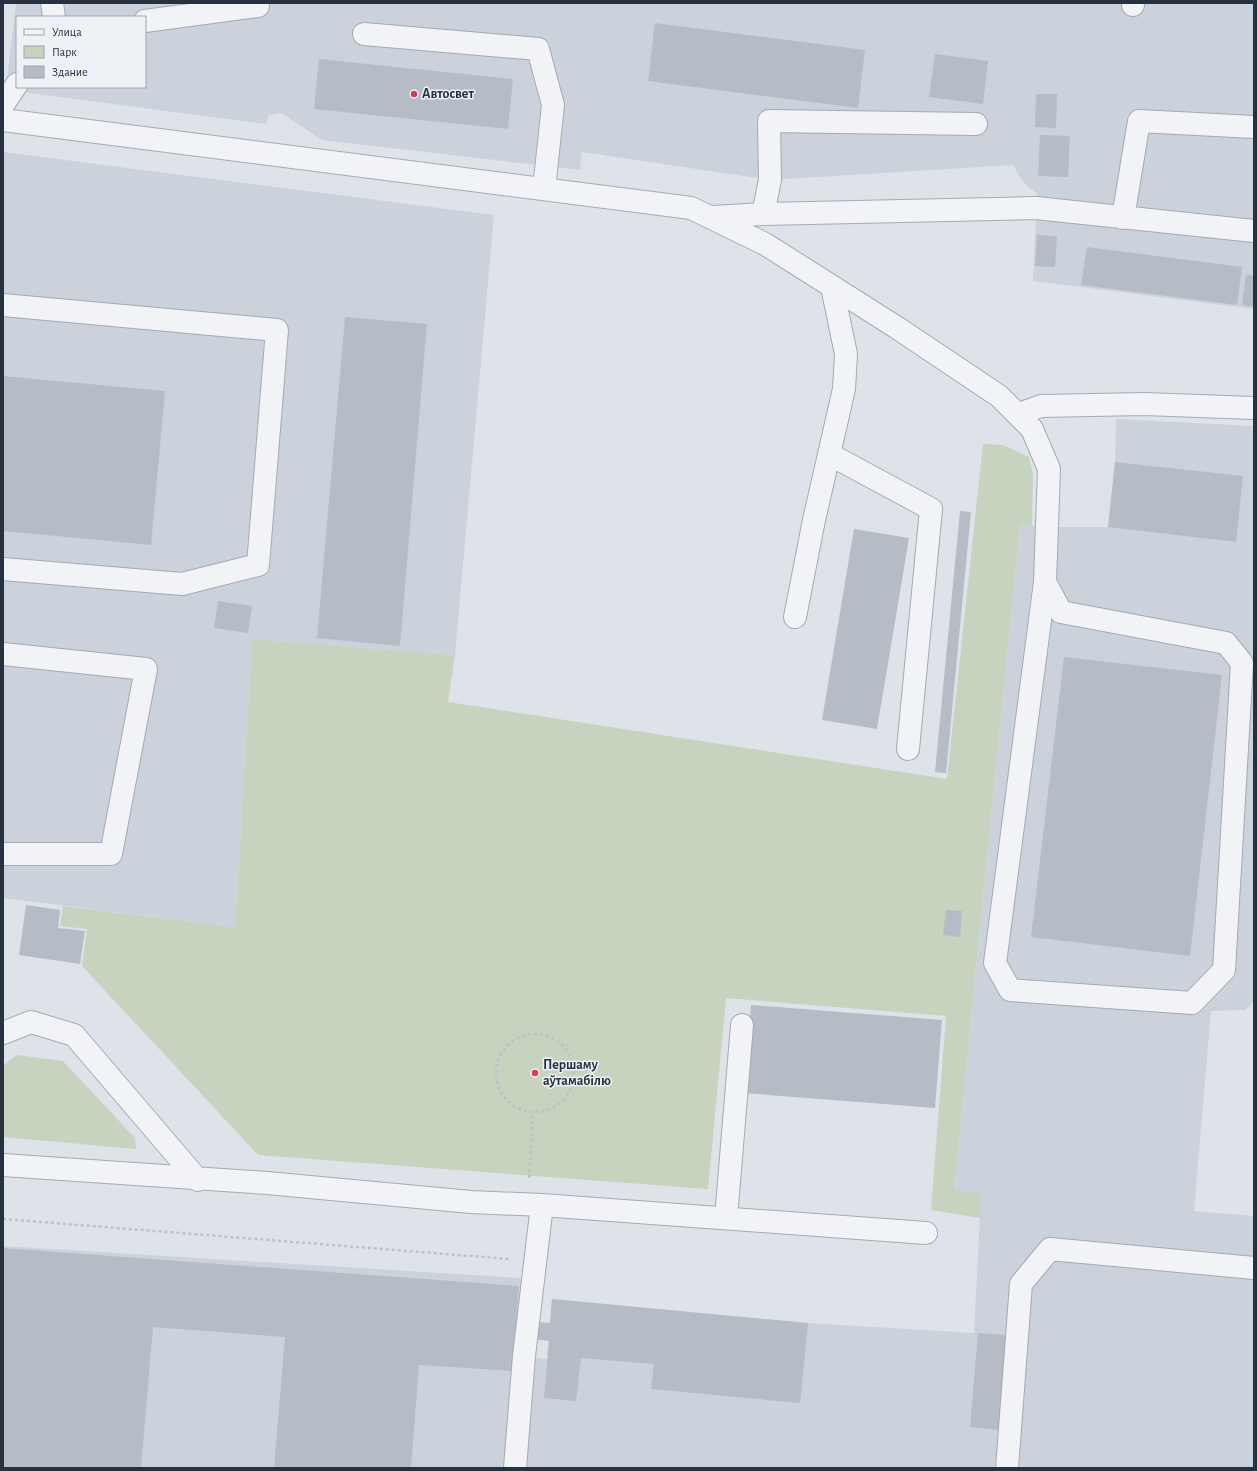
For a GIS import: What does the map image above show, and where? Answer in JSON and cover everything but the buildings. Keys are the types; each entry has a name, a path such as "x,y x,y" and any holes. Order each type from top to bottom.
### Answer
{"lane":[{"path":"52,3 54,16"},
{"path":"146,21 258,6 258,3"},
{"path":"364,34 538,49 553,106 544,189"},
{"path":"3,105 16,86"},
{"path":"3,120 691,208 765,244 999,396 1019,414 1032,429 1049,469 1046,582 995,963 1010,990 1192,1003 1224,970 1242,663 1226,643 1061,612 1046,582"},
{"path":"763,214 770,180 769,121 976,124"},
{"path":"1123,218 1139,121 1254,127"},
{"path":"711,217 763,214 1036,208 1254,231"},
{"path":"794,617 844,389 846,354 832,287"},
{"path":"3,305 277,330 258,565 182,584 3,569"},
{"path":"1019,414 1041,406 1144,404 1254,408"},
{"path":"829,454 931,509 908,749"},
{"path":"3,654 146,669 111,854 3,854"},
{"path":"3,1033 31,1022 74,1036 198,1180"},
{"path":"726,1218 742,1025"},
{"path":"3,1166 198,1180 267,1183 471,1202 534,1204 926,1233"},
{"path":"515,1468 524,1356 536,1261 534,1204"},
{"path":"1007,1468 1021,1284 1050,1249 1254,1268"}],"path":[{"path":"531,1034 544,1035 556,1040 565,1048 572,1059 574,1072 572,1085 566,1096 558,1105 546,1111 533,1112 520,1110 510,1103 501,1093 497,1081 496,1068 500,1056 508,1046 518,1038 531,1034"},
{"path":"533,1112 534,1204"},
{"path":"3,1219 536,1261"}],"shaded area":[{"path":"16,3 1254,3 1254,309 1033,281 1037,194 1023,182 1013,165 770,180 582,152 580,170 322,140 281,113 269,115 266,124 29,93 21,88 146,88 146,16 16,16 16,85 7,79"},
{"path":"3,152 494,215 455,655 252,639 235,927 3,898"},
{"path":"1116,419 1254,426 1254,1001 1245,1010 1211,1011 1194,1211 1254,1216 1254,1468 3,1468 3,1246 521,1278 513,1355 547,1359 552,1299 808,1323 974,1333 981,1194 954,1191 1020,523 1048,527 1108,527 1115,462"}],"green space":[{"path":"983,444 1003,445 1029,457 1033,474 1032,525 1020,524 954,1190 981,1193 980,1218 931,1210 946,1016 726,998 708,1189 258,1155 82,966 87,929 60,926 63,906 235,927 252,639 455,655 448,702 947,779"},
{"path":"17,1055 63,1061 135,1138 136,1149 3,1137 3,1065"}],"place":[{"name":"Автосвет","path":"414,94"},
{"name":"Першаму аўтамабілю","path":"535,1073"}]}
